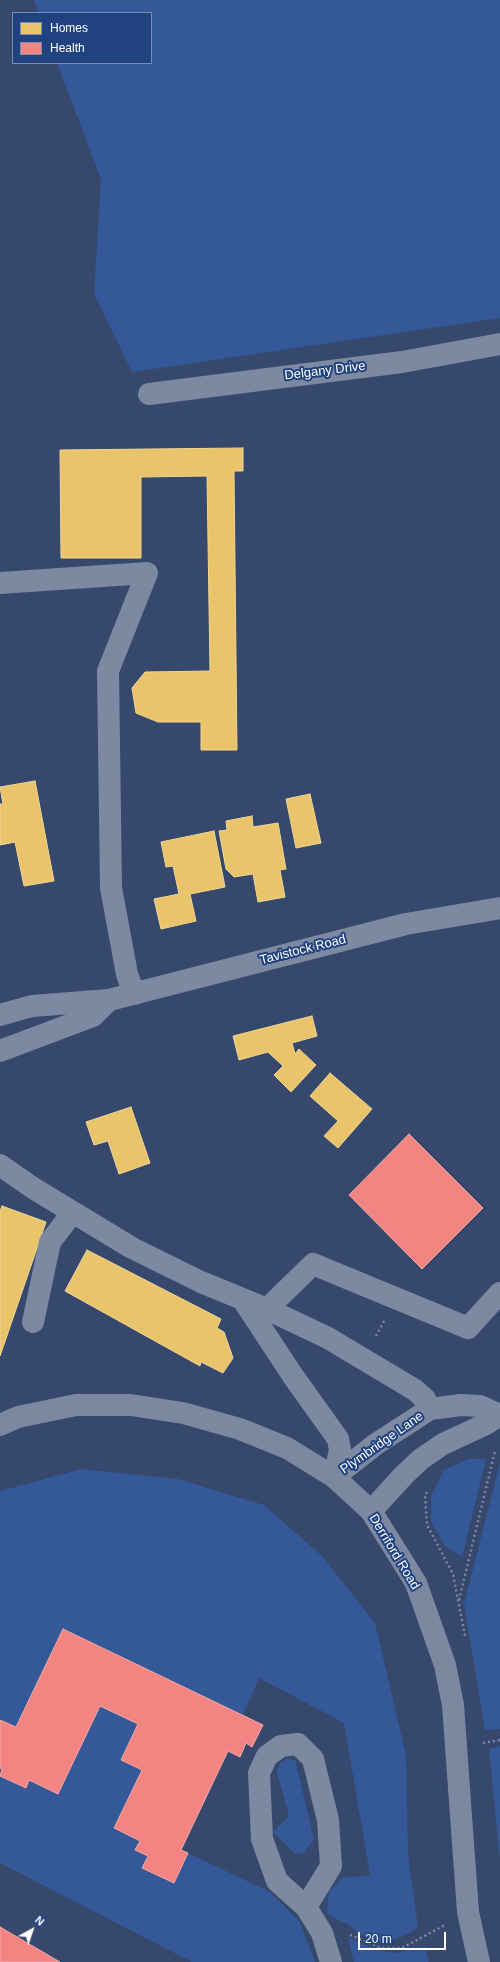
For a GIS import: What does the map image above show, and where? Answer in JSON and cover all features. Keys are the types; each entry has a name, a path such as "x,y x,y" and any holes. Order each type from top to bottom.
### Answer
{"highway":[{"name":"Tavistock Road","path":"0,1016 32,1006 109,1000 406,924 500,908"},
{"path":"0,1052 93,1016 109,1000"}],"main road":[{"name":"Derriford Road","path":"0,1425 18,1417 76,1405 131,1405 182,1413 240,1429 287,1448 334,1477 371,1511 416,1583 445,1665 453,1705 468,1912 479,1962"}],"street":[{"name":"Delgany Drive","path":"149,394 402,362 500,344"},
{"path":"0,583 147,573 108,671 110,888 127,974 134,994"},
{"path":"0,1166 33,1188 132,1248 201,1282 267,1309 328,1338 415,1390 424,1399 430,1409"},
{"path":"33,1322 50,1242 73,1212"},
{"path":"267,1309 313,1264 468,1328 500,1293"},
{"path":"243,1300 292,1376 338,1439 340,1450 334,1477"},
{"name":"Plymbridge Lane","path":"334,1477 376,1444 430,1409 461,1405 480,1406 500,1415"},
{"name":"Plymbridge Lane","path":"371,1511 421,1459 443,1444 486,1424 500,1415"},
{"path":"306,1907 332,1866 328,1820 313,1759 298,1744 281,1746 267,1756 259,1773 262,1839 278,1881 306,1907 322,1933 331,1962"}],"path":[{"path":"363,1358 398,1299"},
{"path":"458,1602 494,1450"},
{"path":"488,1451 500,1450"},
{"path":"429,1488 425,1495 427,1525 454,1574 466,1642"},
{"path":"483,1735 484,1743"},
{"path":"322,1933 341,1929 353,1937 380,1948 402,1948 468,1912"}],"shaded area":[{"path":"34,0 500,0 500,318 132,372 94,294 101,179 57,64 152,64 152,12 38,12"},
{"path":"468,1459 486,1459 462,1557 445,1546 431,1521 431,1496 444,1470"},
{"path":"500,1463 500,1729 485,1730 464,1604"},
{"path":"81,1469 178,1479 264,1505 322,1556 375,1623 406,1755 408,1855 418,1927 408,1934 392,1940 380,1941 359,1933 347,1924 327,1914 329,1891 343,1878 370,1875 344,1723 259,1678 243,1715 63,1629 16,1727 0,1720 0,1491"},
{"path":"100,1706 138,1724 121,1760 142,1770 114,1828 140,1841 135,1850 148,1856 142,1868 174,1883 188,1853 270,1892 300,1922 315,1962 192,1962 0,1863 0,1776 25,1788 29,1780 58,1794"},
{"path":"500,1746 500,1860 489,1749"},
{"path":"286,1759 295,1760 314,1839 304,1853 295,1854 273,1832 289,1816 277,1772 280,1763"},
{"path":"348,1937 377,1950 395,1953 425,1947 429,1962 354,1962"}],"building: Homes":[{"path":"243,448 243,471 234,471 237,750 201,750 201,722 158,722 136,713 132,688 145,672 210,671 207,476 141,477 141,558 61,558 60,450"},
{"path":"35,781 54,881 24,886 15,842 0,845 0,804 3,804 0,787"},
{"path":"310,794 321,843 296,848 286,799"},
{"path":"252,816 253,827 278,823 286,869 280,870 285,897 258,902 253,874 234,877 226,869 219,831 227,830 226,821"},
{"path":"214,831 225,887 190,894 196,921 161,929 154,899 179,894 173,866 166,867 161,842"},
{"path":"312,1016 317,1036 292,1043 295,1054 299,1049 316,1065 291,1092 274,1075 283,1066 268,1052 239,1060 233,1036"},
{"path":"330,1073 372,1109 338,1148 324,1136 338,1121 310,1096"},
{"path":"131,1107 150,1163 119,1174 108,1141 94,1145 86,1122"},
{"path":"2,1206 46,1222 0,1356 0,1211"},
{"path":"87,1250 221,1319 217,1328 224,1332 233,1358 223,1373 201,1362 200,1366 65,1291"}],"building: Health":[{"path":"409,1134 483,1208 422,1269 349,1195"},
{"path":"63,1629 263,1725 252,1747 246,1743 240,1757 228,1751 181,1850 188,1853 174,1883 142,1868 148,1856 135,1850 140,1841 114,1828 142,1770 121,1760 138,1724 100,1706 58,1794 29,1780 26,1788 0,1776 2,1769 0,1768 0,1720 16,1727"},
{"path":"0,1927 60,1962 0,1962"}]}
